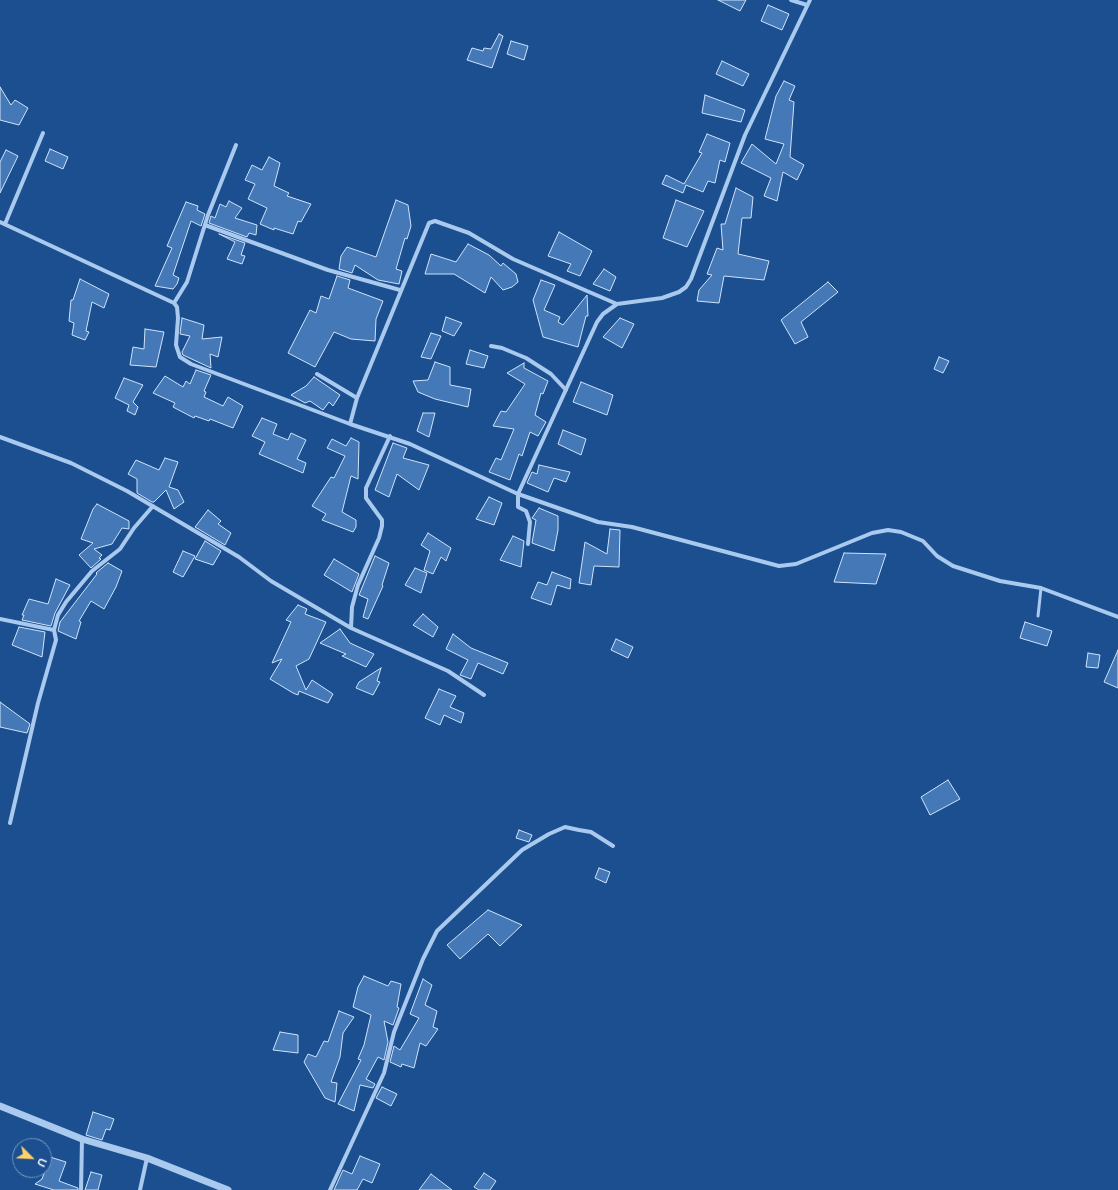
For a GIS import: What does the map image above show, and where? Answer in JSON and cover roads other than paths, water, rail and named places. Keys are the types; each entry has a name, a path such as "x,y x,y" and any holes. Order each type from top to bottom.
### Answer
{"street":[{"path":"791,0 807,5"},
{"path":"528,544 530,522 526,511 518,507 518,494 597,322 603,314 617,304 662,298 679,292 686,287 691,279 745,135 810,0"},
{"path":"5,224 43,133"},
{"path":"174,302 188,282 205,225 236,145"},
{"path":"350,424 357,398 426,226 429,223 435,221 469,233 514,259 617,304"},
{"path":"0,222 174,302 178,313 176,345 180,357 191,364 350,424 390,436 518,494 598,522 632,528 779,566 796,564 858,539 888,530 908,534 923,541 937,556 952,566 1000,581 1040,588 1118,617"},
{"path":"205,225 328,270 400,290"},
{"path":"491,346 502,348 526,358 551,374 566,390"},
{"path":"317,374 357,398"},
{"path":"351,628 352,607 358,585 379,538 382,526 382,520 366,498 366,488 390,436"},
{"path":"0,437 71,463 152,506 239,557 271,581 351,628 448,671 484,695"},
{"path":"10,823 38,703 56,640 54,630 58,615 66,602 92,571 116,554 152,506"},
{"path":"0,620 54,630"},
{"path":"330,1190 384,1073 394,1032 423,958 437,931 522,850 549,834 565,827 591,832 613,846"},
{"path":"0,1106 82,1138 147,1158 228,1190"},
{"path":"81,1190 82,1138"},
{"path":"140,1190 147,1158"}],"lane":[{"path":"1038,616 1040,588"}]}
